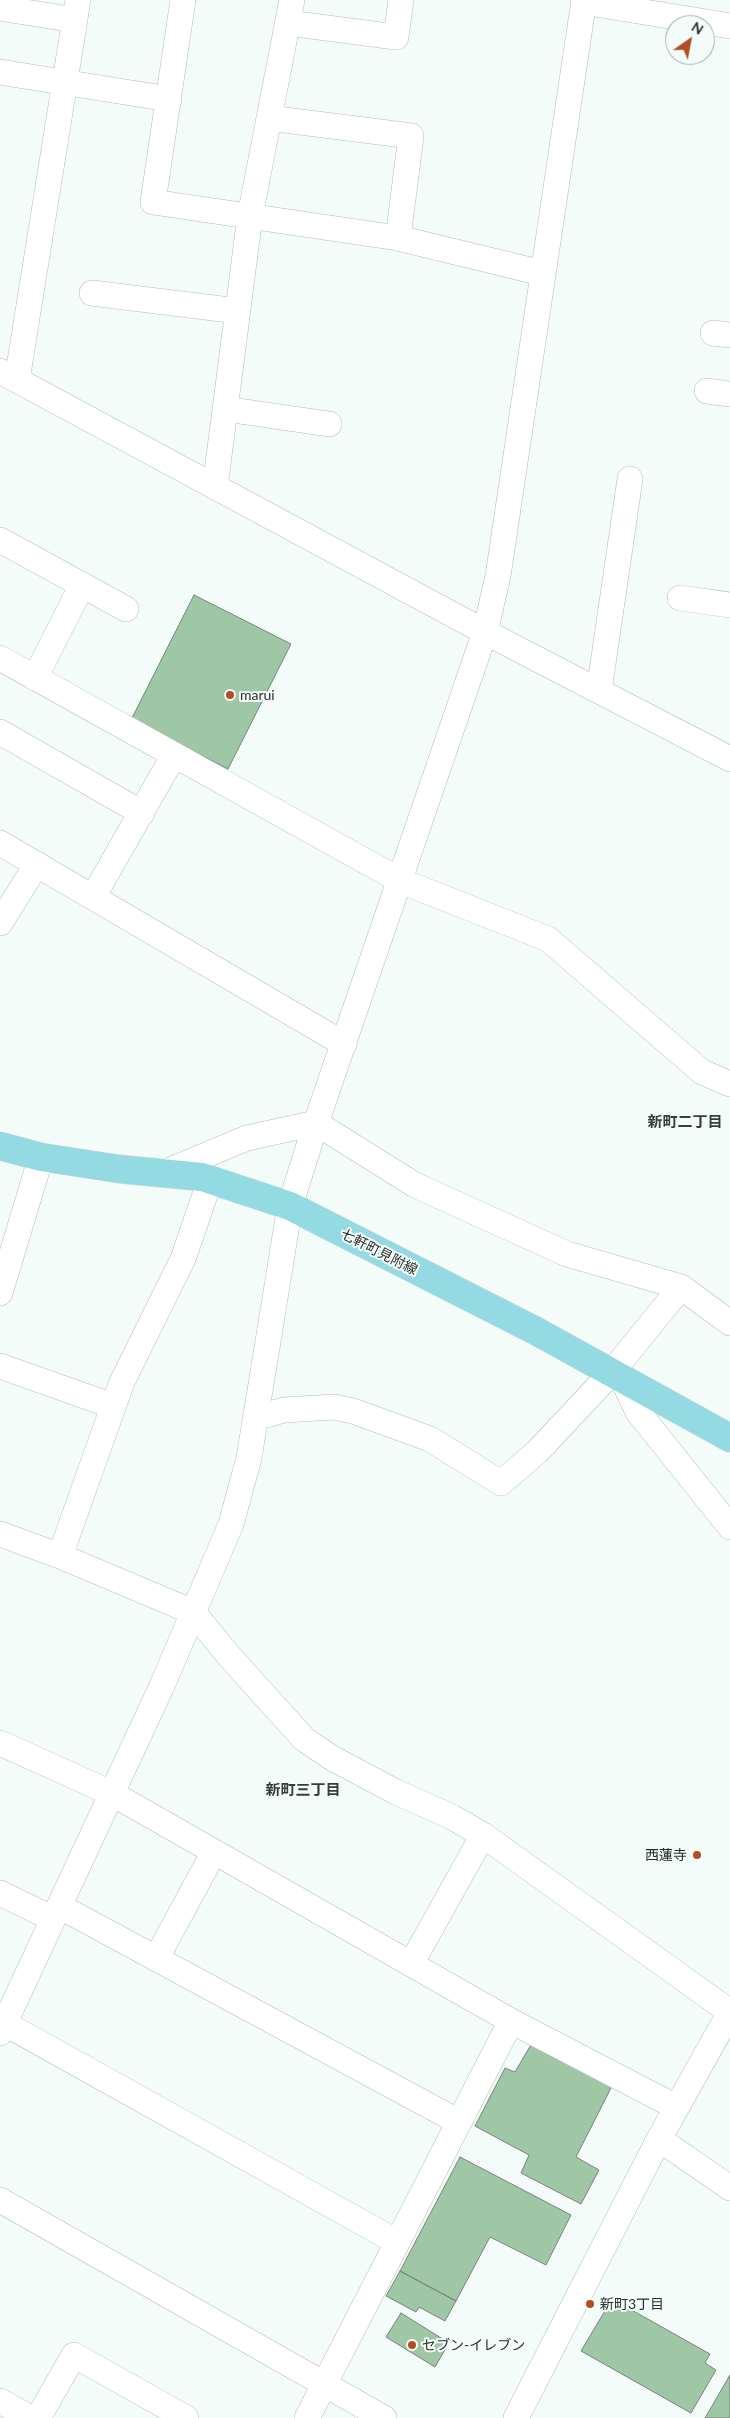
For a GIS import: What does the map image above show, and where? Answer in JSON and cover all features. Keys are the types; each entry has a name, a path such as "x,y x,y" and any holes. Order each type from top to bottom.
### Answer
{"main road":[{"name":"七軒町見附線","path":"0,1146 41,1157 119,1169 202,1177 290,1206 536,1331 730,1438"}],"street":[{"path":"183,0 153,202 398,238 542,273"},
{"path":"215,487 250,216 290,11 396,37 401,0"},
{"path":"397,2242 2,2028 162,1688 230,1524 249,1458 290,1206 316,1123 485,632 498,576 584,1 730,26"},
{"path":"0,8 76,10 8,376 485,632 730,759"},
{"path":"0,72 169,99"},
{"path":"268,118 411,136 398,238"},
{"path":"92,293 238,311"},
{"path":"225,409 329,424"},
{"path":"599,691 630,479"},
{"path":"0,540 126,608"},
{"path":"35,678 82,585"},
{"path":"680,598 730,606"},
{"path":"0,658 400,881 548,939 702,1072 730,1084"},
{"path":"0,732 142,812"},
{"path":"93,898 174,755"},
{"path":"0,843 344,1044"},
{"path":"0,923 37,864"},
{"path":"163,1173 247,1138 316,1123 415,1185 566,1254 681,1287 730,1322"},
{"path":"0,1292 41,1157"},
{"path":"60,1556 122,1382 183,1259 210,1180"},
{"path":"255,1418 284,1410 334,1407 354,1411 430,1439 501,1483 537,1452 617,1375 681,1287"},
{"path":"0,1366 114,1406"},
{"path":"617,1375 638,1412 730,1527"},
{"path":"0,1534 60,1556 193,1612 229,1656 304,1739 332,1758 396,1792 452,1817 483,1835 730,2012 659,2139 516,2418"},
{"path":"0,1743 111,1793 511,2021 676,2107"},
{"path":"411,1964 483,1835"},
{"path":"156,1958 214,1852"},
{"path":"0,1893 56,1912 156,1958 459,2122"},
{"path":"307,2418 511,2021"},
{"path":"659,2139 730,2188"},
{"path":"0,2200 384,2418"},
{"path":"38,2418 74,2355 186,2418"},
{"path":"0,2401 30,2418"}],"building":[{"path":"194,595 291,644 228,769 131,720"},
{"path":"532,2043 612,2086 576,2157 599,2170 581,2204 521,2173 529,2155 475,2126 505,2068 515,2072"},
{"path":"460,2157 571,2215 546,2265 490,2237 456,2301 400,2271"},
{"path":"400,2271 456,2301 445,2321 419,2307 416,2312 386,2296"},
{"path":"612,2299 710,2354 705,2363 716,2370 691,2413 581,2351"},
{"path":"401,2313 449,2343 435,2367 386,2337"},
{"path":"730,2375 730,2418 705,2418"}],"place":[{"name":"marui","path":"230,695"},
{"name":"西蓮寺","path":"697,1855"},
{"name":"新町3丁目","path":"590,2304"},
{"name":"セブン-イレブン","path":"412,2345"}],"district":[{"name":"新町二丁目","path":"685,1122"},
{"name":"新町三丁目","path":"303,1790"}]}
